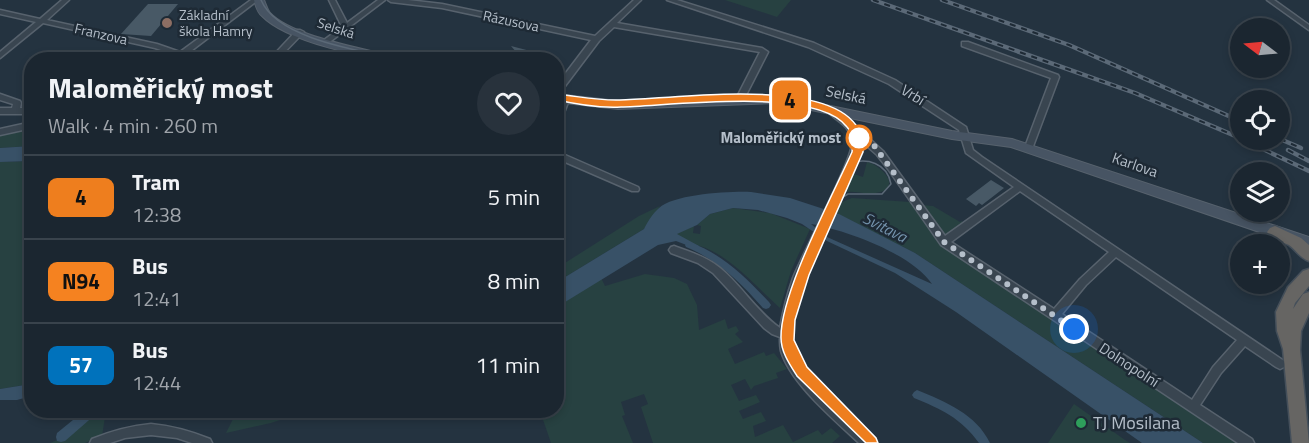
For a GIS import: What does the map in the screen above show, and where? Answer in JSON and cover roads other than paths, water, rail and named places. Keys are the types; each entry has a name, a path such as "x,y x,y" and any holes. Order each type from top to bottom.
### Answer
{"highway":[{"path":"1275,232 1296,242 1309,255"},
{"path":"1302,443 1286,363 1283,311 1290,293 1309,276"},
{"path":"1286,363 1294,326 1309,299"},
{"path":"1302,443 1309,418"}],"main road":[{"name":"Selská","path":"257,0 269,18 327,42 365,52"},
{"name":"Selská","path":"564,99 618,105 777,99 966,137 1025,146"},
{"name":"Karlova","path":"1025,146 1230,215"},
{"name":"Karlova","path":"1250,222 1309,243"},
{"name":"Karlova","path":"1263,222 1309,237"}],"street":[{"path":"0,56 39,20 66,0"},
{"path":"183,52 257,0"},
{"path":"332,0 346,27"},
{"path":"368,0 375,6"},
{"path":"327,42 382,0"},
{"name":"Rázusova","path":"391,0 442,6 596,39"},
{"path":"564,92 596,39 638,0"},
{"name":"Vrbí","path":"670,0 807,43 886,80 963,129 969,151 1244,340 1286,363"},
{"path":"1270,0 1309,28"},
{"name":"Franzova","path":"0,12 178,52"},
{"path":"611,24 744,46 764,52 740,99"},
{"path":"281,52 300,32"},
{"path":"965,44 1055,77 1025,146"},
{"path":"0,97 17,103 15,111"},
{"name":"Dolnopolní","path":"826,109 846,121 855,133 873,144 944,242 1248,443"},
{"path":"0,111 24,111"},
{"path":"861,116 855,133 856,149 813,243 801,274 784,334 786,350 800,373 867,443"},
{"path":"0,132 24,127"},
{"path":"564,158 635,189"},
{"path":"944,242 1020,187"},
{"path":"674,250 709,265 732,284 773,330 784,334"},
{"path":"1054,316 1083,282 1116,252"},
{"path":"1193,407 1217,370 1244,340"},
{"path":"96,443 135,429 155,429 170,430 206,443"}],"water":[{"path":"24,146 24,161 0,162 0,148"},
{"path":"751,192 790,198 839,214 915,253 1203,443 1142,443 956,312 895,273 827,241 802,224 758,210 733,208 710,214 697,225 677,234 699,246 697,249 676,241 658,245 564,303 564,278 644,229 659,208 677,199 717,193","holes":["811,224 842,232 894,253 910,263 932,284 827,237"]},
{"path":"24,385 24,398 0,400 0,389"}],"waterway":[{"path":"689,245 723,263 766,305"},
{"path":"917,395 956,413 978,433 985,443"},
{"path":"61,437 84,418"}],"tram line":[{"path":"261,0 270,14 285,25 323,42 364,52"},
{"path":"564,98 616,104 720,98 800,101 832,110 853,125 859,149 853,163"},
{"name":"4","path":"564,98 618,104 771,98 823,106 850,122 859,138 858,152 803,275 789,320 787,340 789,351 802,372 871,443"},
{"path":"835,202 848,194 882,194 891,184 889,177 881,167 869,162 853,163"},
{"path":"835,202 853,163"},
{"path":"848,164 853,163"},
{"path":"835,202 813,251 789,320 787,340 789,351 802,372 871,443"}],"railway":[{"path":"873,0 1135,93 1230,134"},
{"path":"942,0 1069,45 1230,117"},
{"path":"1290,143 1301,148"},
{"path":"1265,150 1309,171"},
{"path":"1288,150 1309,161"}],"place":[{"name":"Základní škola Hamry","path":"167,23"},
{"name":"Maloměřický most","path":"859,138"},
{"name":"TJ Mosilana","path":"1081,423"}],"water label":[{"name":"Svitava","path":"885,227"}]}
